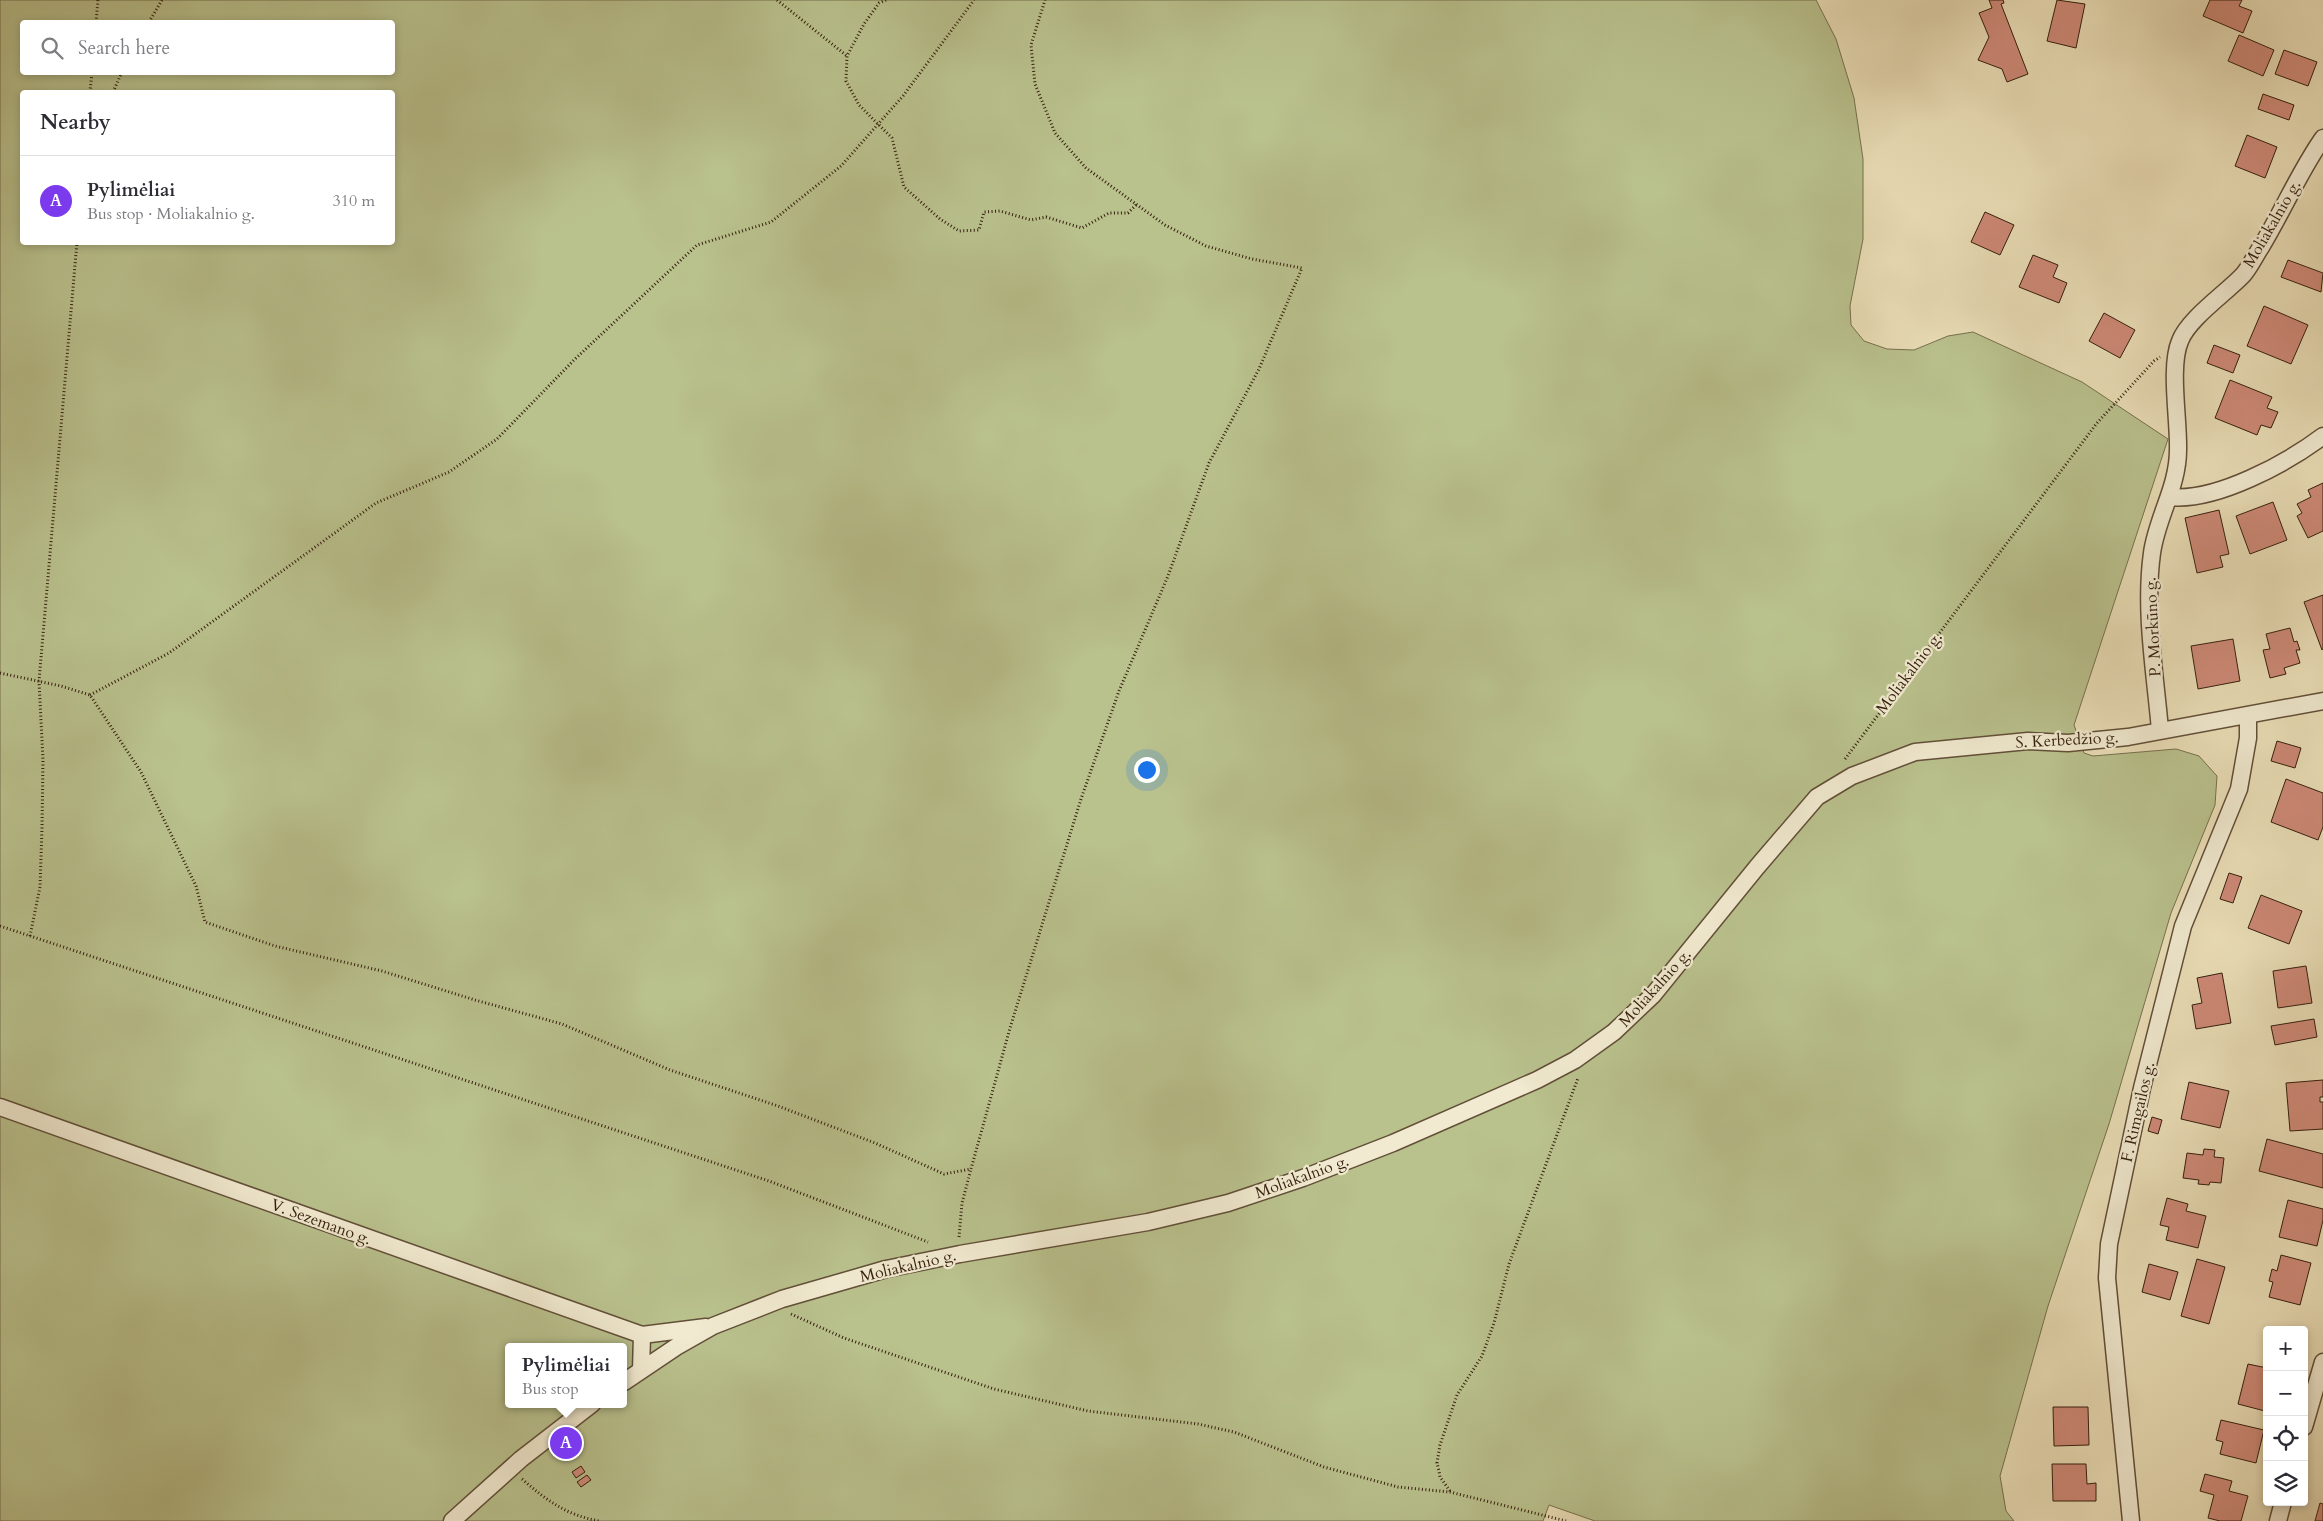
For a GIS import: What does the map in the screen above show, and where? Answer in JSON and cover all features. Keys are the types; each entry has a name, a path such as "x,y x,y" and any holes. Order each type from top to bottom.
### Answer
{"street":[{"name":"Moliakalnio g.","path":"2177,353 2180,340 2189,326 2244,274 2271,232 2311,156 2323,138"},
{"name":"P. Morkūno g.","path":"2160,730 2150,610 2150,578 2152,550 2158,526 2170,497 2178,452 2177,353"},
{"path":"2170,497 2184,498 2218,491 2301,452 2323,436"},
{"name":"S. Kerbedžio g.","path":"1817,796 1852,776 1914,752 2028,741 2093,741 2248,716 2323,700"},
{"name":"F. Rimgailos g.","path":"2131,1521 2108,1278 2110,1244 2142,1088 2183,926 2240,789 2248,738 2248,716"},
{"name":"Moliakalnio g.","path":"627,1380 713,1326 782,1299 886,1269 960,1254 1148,1222 1228,1203 1302,1178 1392,1144 1537,1080 1575,1060 1614,1032 1653,995 1817,796"},
{"name":"V. Sezemano g.","path":"0,1107 642,1335 713,1326"},
{"path":"641,1370 642,1335"},
{"path":"2307,1416 2323,1362"},
{"path":"452,1521 510,1469 587,1408"},
{"path":"2278,1521 2282,1506"}],"path":[{"path":"96,20 98,0"},
{"path":"150,20 162,0"},
{"path":"778,0 847,56"},
{"path":"886,0 879,3 864,24 847,56 846,81 859,104 892,138 904,188 940,219 960,231 979,230 984,212 1000,211 1031,220 1046,216 1082,228 1109,213 1128,213 1137,204"},
{"path":"90,695 169,653 376,503 449,472 497,439 575,359 698,245 770,222 841,166 903,96 974,0"},
{"path":"960,1254 959,1225 962,1203 971,1169 1010,1028 1081,799 1119,690 1168,576 1209,462 1258,369 1302,268 1252,259 1206,246 1165,225 1086,168 1055,133 1035,84 1031,45 1045,0"},
{"path":"90,90 92,75"},
{"path":"114,90 121,75"},
{"path":"30,936 40,887 43,760 39,681 77,245"},
{"name":"Moliakalnio g.","path":"1841,765 2096,423 2154,361 2169,353 2177,353"},
{"path":"0,673 90,695 141,772 196,886 205,922 275,946 382,971 562,1024 670,1070 778,1106 875,1142 944,1174 971,1169"},
{"path":"0,926 769,1181 933,1244"},
{"path":"1450,1492 1440,1478 1437,1463 1440,1445 1457,1396 1482,1356 1491,1331 1509,1264 1578,1082 1579,1074 1575,1060"},
{"path":"782,1299 785,1310 820,1327 994,1390 1088,1411 1198,1424 1234,1432 1324,1467 1398,1487 1450,1492 1566,1521"},
{"path":"510,1469 551,1504 586,1519 599,1521"}],"green space":[{"path":"0,0 1816,0 1836,39 1854,98 1863,159 1863,239 1850,306 1851,325 1864,341 1887,349 1914,350 1948,336 1973,332 2082,382 2168,439 2074,725 2084,753 2093,756 2176,749 2199,756 2217,776 2215,805 2171,913 2109,1124 2048,1306 2000,1476 2006,1511 2014,1521 1595,1521 1549,1505 1543,1521 0,1521"}],"building":[{"path":"1989,0 2003,0 2004,3 2001,4 2028,74 2007,82 2002,69 1978,60 1989,37 1979,13 1992,8"},
{"path":"2057,0 2085,4 2076,48 2047,41"},
{"path":"2210,0 2242,0 2239,6 2252,11 2243,33 2203,16"},
{"path":"2239,35 2274,50 2263,76 2228,61"},
{"path":"2284,50 2317,62 2308,86 2275,74"},
{"path":"2263,94 2294,105 2289,120 2258,109"},
{"path":"2247,135 2277,147 2265,178 2235,166"},
{"path":"1985,212 2014,225 2000,255 1971,242"},
{"path":"2033,255 2058,265 2053,277 2067,283 2059,303 2019,287"},
{"path":"2288,260 2323,273 2321,292 2281,277"},
{"path":"2264,306 2308,325 2291,364 2247,346"},
{"path":"2104,313 2135,330 2120,358 2089,341"},
{"path":"2214,345 2240,355 2233,373 2207,363"},
{"path":"2230,380 2272,397 2267,408 2278,412 2271,428 2261,425 2257,435 2215,418"},
{"path":"2323,483 2323,531 2308,538 2297,516 2302,513 2297,504 2311,497 2308,490"},
{"path":"2273,502 2287,540 2250,554 2236,516"},
{"path":"2219,510 2229,554 2220,556 2223,567 2197,573 2185,518"},
{"path":"2323,595 2323,649 2322,650 2304,602"},
{"path":"2290,628 2294,642 2297,641 2300,650 2296,650 2300,663 2284,668 2286,674 2270,678 2263,650 2270,649 2266,634"},
{"path":"2233,639 2240,681 2198,689 2191,646"},
{"path":"2277,741 2301,748 2295,768 2271,761"},
{"path":"2286,779 2323,793 2323,827 2318,840 2271,822"},
{"path":"2229,873 2242,877 2233,903 2220,899"},
{"path":"2261,895 2302,911 2289,944 2248,928"},
{"path":"2306,966 2312,1003 2278,1008 2273,971"},
{"path":"2222,973 2231,1023 2196,1029 2192,1005 2202,1003 2197,978"},
{"path":"2314,1019 2317,1037 2275,1045 2271,1026"},
{"path":"2323,1080 2323,1097 2320,1097 2320,1102 2323,1102 2323,1129 2290,1131 2286,1083"},
{"path":"2189,1082 2229,1091 2220,1128 2181,1119"},
{"path":"2152,1117 2162,1120 2158,1134 2148,1131"},
{"path":"2267,1139 2323,1154 2323,1188 2259,1171"},
{"path":"2204,1149 2215,1150 2214,1157 2224,1158 2221,1183 2198,1184 2199,1180 2183,1178 2187,1153 2203,1155"},
{"path":"2167,1198 2188,1204 2186,1211 2206,1216 2198,1248 2166,1240 2169,1227 2160,1225"},
{"path":"2288,1200 2323,1209 2323,1220 2317,1246 2279,1237"},
{"path":"2281,1255 2311,1263 2300,1305 2269,1297 2273,1282 2269,1281 2272,1269 2277,1271"},
{"path":"2197,1259 2225,1267 2209,1324 2181,1316"},
{"path":"2149,1264 2178,1272 2170,1300 2142,1292"},
{"path":"2248,1364 2263,1367 2263,1410 2238,1404"},
{"path":"2053,1407 2088,1407 2089,1445 2054,1446"},
{"path":"2221,1420 2263,1430 2256,1463 2220,1454 2223,1442 2216,1440"},
{"path":"2052,1464 2086,1464 2087,1484 2096,1483 2096,1501 2053,1501"},
{"path":"581,1466 585,1472 576,1478 572,1472"},
{"path":"2205,1474 2232,1481 2229,1491 2248,1496 2241,1521 2220,1521 2208,1518 2214,1495 2200,1491"},
{"path":"587,1475 591,1480 581,1487 577,1482"},
{"path":"2320,1503 2323,1504 2323,1521 2315,1521"}],"place":[{"name":"Pylimėliai","path":"566,1443"}]}
